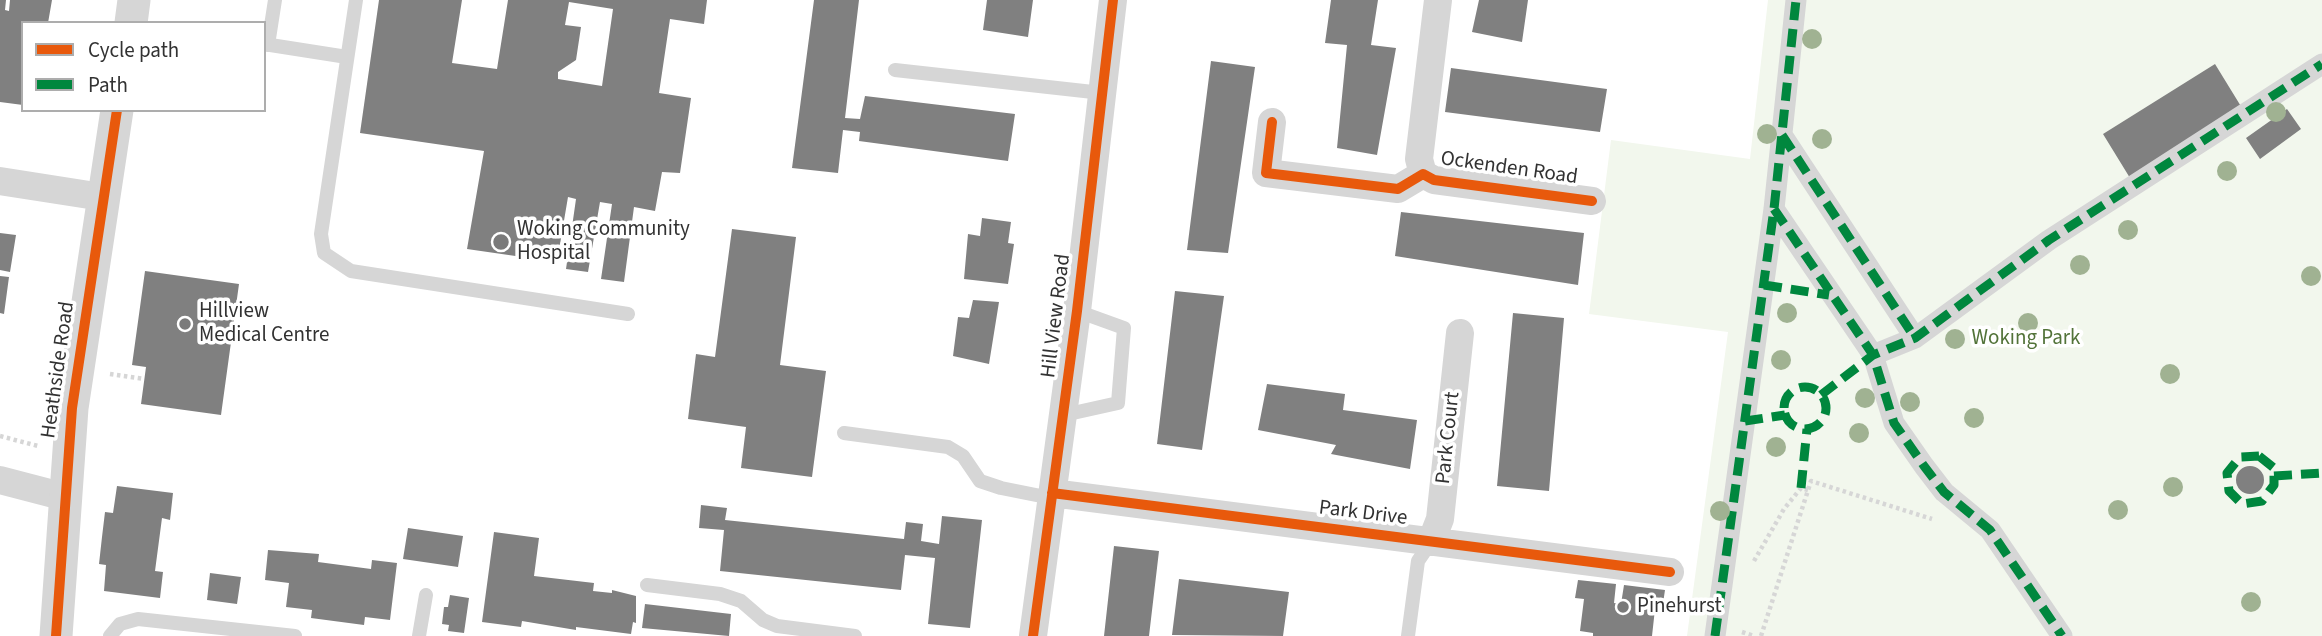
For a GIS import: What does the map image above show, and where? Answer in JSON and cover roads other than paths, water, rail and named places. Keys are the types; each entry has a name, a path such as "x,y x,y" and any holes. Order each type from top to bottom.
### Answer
{"street":[{"path":"131,21 134,0"},
{"name":"Hill View Road","path":"1032,636 1077,311 1113,0"},
{"name":"Ockenden Road","path":"1438,0 1419,159 1423,174 1434,180 1592,201"},
{"path":"1715,636 1774,209 1796,0"},
{"path":"1873,355 1915,338 2049,240 2322,64"},
{"name":"Heathside Road","path":"56,636 72,408 117,112"},
{"name":"Ockenden Road","path":"1272,122 1266,173 1398,189 1423,174"},
{"path":"1782,135 1915,338"},
{"path":"0,181 102,197"},
{"path":"1774,209 1829,295 1873,355 1894,423 1923,467 1944,492 1990,530 2062,636"},
{"name":"Park Court","path":"1431,542 1440,519 1460,333"},
{"path":"0,480 65,497"},
{"name":"Park Drive","path":"1051,495 1670,572"}],"lane":[{"path":"275,0 266,44 347,57"},
{"path":"356,0 321,233 322,249 351,271 628,314"},
{"path":"895,70 1102,93"},
{"path":"1063,415 1118,403 1124,328 1077,311"},
{"path":"844,433 948,447 963,456 980,481 1000,488 1051,495"},
{"path":"1408,636 1418,561 1431,542"},
{"path":"647,585 731,597 777,626 855,636"},
{"path":"419,636 426,595"},
{"path":"110,636 120,624 138,619 296,636"}],"place":[{"name":"Woking Community Hospital","path":"501,242"},
{"name":"Hillview Medical Centre","path":"185,324"},
{"name":"Pinehurst","path":"1623,607"}],"park label":[{"name":"Woking Park","path":"2026,339"}]}
